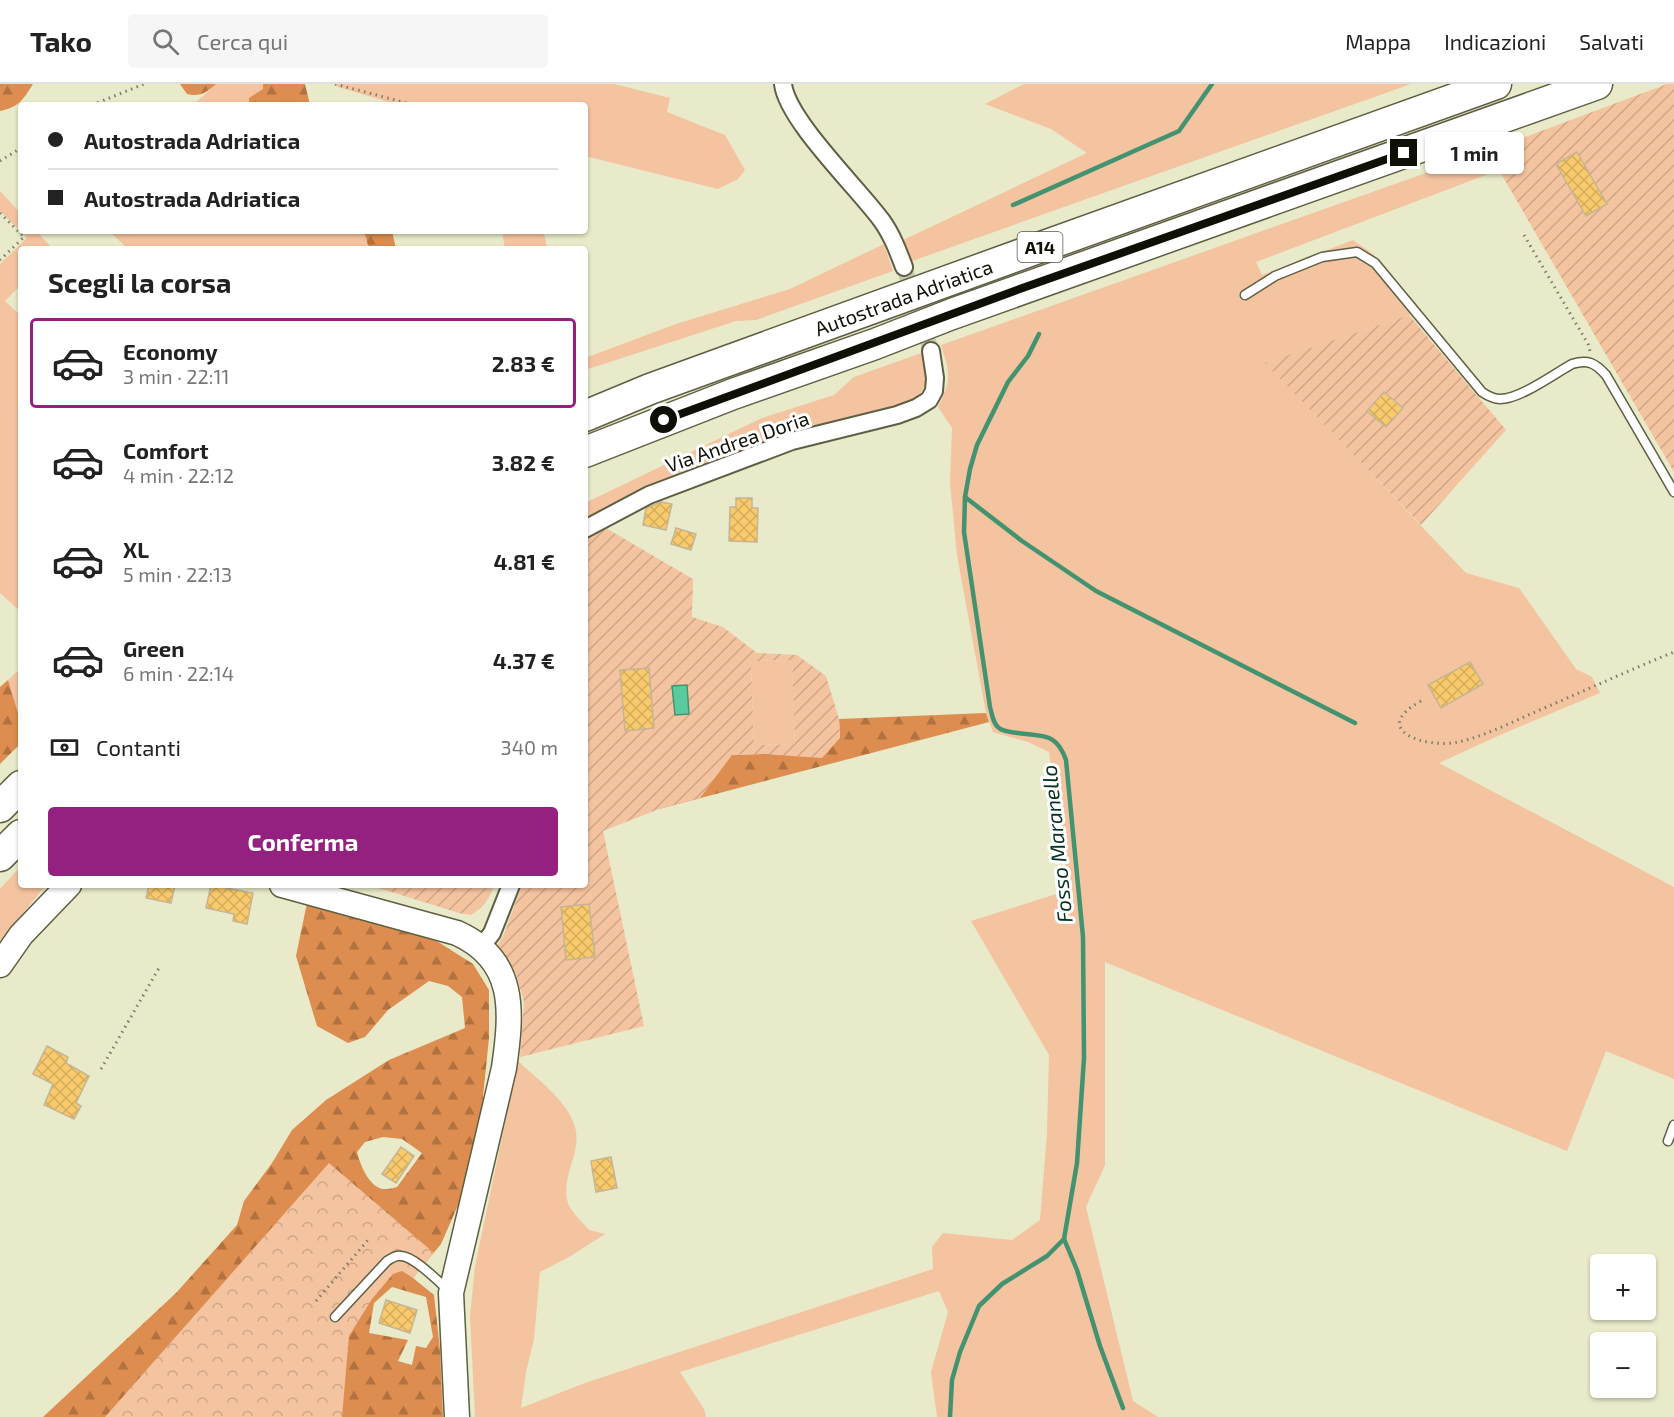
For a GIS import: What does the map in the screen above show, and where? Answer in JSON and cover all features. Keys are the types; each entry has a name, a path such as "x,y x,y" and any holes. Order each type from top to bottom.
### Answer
{"highway":[{"name":"Autostrada Adriatica","path":"588,415 650,389 1496,84"},
{"name":"Autostrada Adriatica","path":"588,451 733,394 963,310 1598,84"},
{"path":"0,807 18,789"},
{"path":"0,856 18,838"}],"main road":[{"path":"0,965 21,935 66,888"},
{"path":"293,888 457,933 481,947 491,956 507,988 510,1005 509,1033 504,1068 452,1293 457,1417"}],"street":[{"path":"783,84 784,93 801,123 884,224 904,267"},
{"name":"Via Andrea Doria","path":"588,527 649,495 792,441 897,415 916,408 929,400 934,391 935,378 931,351"},
{"path":"481,947 492,933 510,888"}],"lane":[{"path":"1245,296 1275,276 1322,257 1357,252 1375,263 1482,392 1492,398 1502,399 1513,396 1572,364 1582,361 1590,362 1606,375 1674,492"},
{"path":"1668,1141 1674,1125"},
{"path":"335,1317 387,1261 403,1255 452,1293"}],"path":[{"path":"99,102 144,84"},
{"path":"334,84 403,102"},
{"path":"0,161 18,150"},
{"path":"0,213 18,231"},
{"path":"0,260 24,237 21,234"},
{"path":"1524,235 1588,344 1591,353 1590,362"},
{"path":"1421,701 1407,709 1401,716 1399,722 1402,730 1413,738 1429,743 1441,745 1459,742 1495,729 1674,652"},
{"path":"100,1069 159,968"},
{"path":"316,1301 368,1240"}],"green space":[{"path":"0,84 33,84 20,102 0,111"},
{"path":"180,84 216,84 206,92 196,95 187,94"},
{"path":"216,84 263,84 264,89 249,98 249,102 196,102"},
{"path":"263,84 305,84 309,102 249,102 249,98 263,89"},
{"path":"335,84 614,84 670,98 667,112 725,135 745,170 738,179 718,189 588,157 588,102 389,102 338,87"},
{"path":"1024,84 1411,84 912,261 903,240 1087,153 1051,129 985,104"},
{"path":"1667,84 1674,84 1674,472 1488,151"},
{"path":"1488,151 1499,170 1256,262 1262,275 1353,240 1373,254 1418,306 1409,315 1266,363 1466,573 1519,588 1576,669 1592,677 1600,693 1439,763 1674,887 1674,1079 1606,1051 1567,1151 1105,962 1105,1165 1086,1207 1133,1401 1158,1417 937,1417 931,1372 948,1312 939,1291 680,1372 704,1409 706,1417 475,1417 470,1316 475,1266 518,1061 559,1099 571,1117 575,1127 576,1145 567,1181 568,1204 589,1230 605,1234 540,1272 534,1339 521,1408 585,1383 933,1269 932,1247 943,1233 1012,1240 1040,1220 1047,1133 1049,1055 971,921 1069,890 1049,752 1028,742 993,732 986,713 957,555 950,483 952,428 938,407 946,390 948,376 941,345"},
{"path":"0,191 18,211 18,229 0,211"},
{"path":"23,234 39,234 50,246 19,246 27,238"},
{"path":"112,234 365,234 368,246 125,246"},
{"path":"365,234 393,234 395,246 368,246"},
{"path":"502,234 544,234 547,246 504,246"},
{"path":"884,244 893,271 756,320 736,321 588,369 588,357 676,324 790,289"},
{"path":"18,247 18,288 5,301 18,313 18,609 0,593 0,264"},
{"path":"1409,315 1506,430 1421,525 1265,363"},
{"path":"924,352 927,374 925,385 911,402 588,520 588,502 762,418 834,395 854,377"},
{"path":"604,527 693,579 692,617 723,627 757,653 797,655 826,676 839,719 840,738 822,758 762,754 732,755 700,798 659,809 603,831 644,1026 520,1057 524,1002 516,974 497,946 504,934 521,888 588,888 588,535","holes":["792,660 795,744 754,745 751,661","649,668 654,728 625,730 620,670","589,904 595,957 566,959 561,907"]},
{"path":"792,660 795,744 754,745 751,661"},
{"path":"18,671 18,713 8,680"},
{"path":"8,680 18,713 18,746 0,764 0,687"},
{"path":"986,713 989,722 659,809 731,755 762,754 840,738 839,719"},
{"path":"18,869 18,888 44,888 0,942 0,889"},
{"path":"379,888 493,888 485,902 471,915"},
{"path":"307,903 424,933 473,964 489,990 489,1038 480,1126 459,1203 441,1244 413,1278 434,1295 440,1350 443,1417 43,1417 176,1293 237,1225 244,1201 272,1163 292,1130 326,1100 389,1060 465,1028 462,997 448,986 429,981 388,1010 365,1037 348,1043 317,1026 296,956","holes":["383,1137 402,1139 422,1153 397,1187 385,1189 377,1187 369,1179 357,1152 365,1142","392,1287 426,1297 433,1337 426,1348 416,1346 412,1365 398,1361 408,1340 369,1333 374,1303"]},
{"path":"329,1163 434,1253 413,1278 402,1271 393,1274 372,1299 349,1336 342,1417 105,1417"}],"shaded area":[{"path":"687,685 689,714 675,715 672,686"}],"building":[{"path":"1577,152 1607,204 1586,216 1556,164"},
{"path":"1384,392 1403,408 1386,427 1367,411"},
{"path":"736,498 752,498 752,508 758,508 757,542 729,541 730,507 736,507"},
{"path":"661,502 672,504 666,530 643,525 646,508"},
{"path":"676,528 696,534 691,550 671,544"},
{"path":"1470,662 1483,684 1441,708 1428,685"},
{"path":"649,668 654,728 625,731 620,670"},
{"path":"148,888 174,888 171,903 146,898"},
{"path":"210,888 227,888 253,893 247,924 233,921 234,914 206,908"},
{"path":"589,904 595,957 566,960 561,907"},
{"path":"47,1046 68,1057 66,1063 89,1076 76,1103 81,1106 74,1119 44,1105 53,1084 33,1074"},
{"path":"401,1147 414,1156 396,1183 382,1174"},
{"path":"611,1157 617,1188 596,1192 591,1161"},
{"path":"386,1300 417,1310 410,1333 379,1323"}],"waterway":[{"name":"Fosso Maranello","path":"1013,205 1179,131 1212,84"},
{"name":"Fosso Maranello","path":"1039,334 1028,356 1008,382 977,445 965,497 964,532 994,721 1003,730 1053,740 1066,760 1083,937 1084,1058 1077,1163 1064,1239 1077,1270 1100,1346 1123,1408"},
{"path":"965,497 1022,541 1096,591 1355,723"},
{"name":"Fosso Maranello","path":"950,1417 952,1380 960,1352 979,1306 1002,1284 1047,1256 1064,1239"}],"tunnel":[{"path":"904,267 931,351"}],"route":[{"path":"664,420 1017,290 1404,153"}]}
